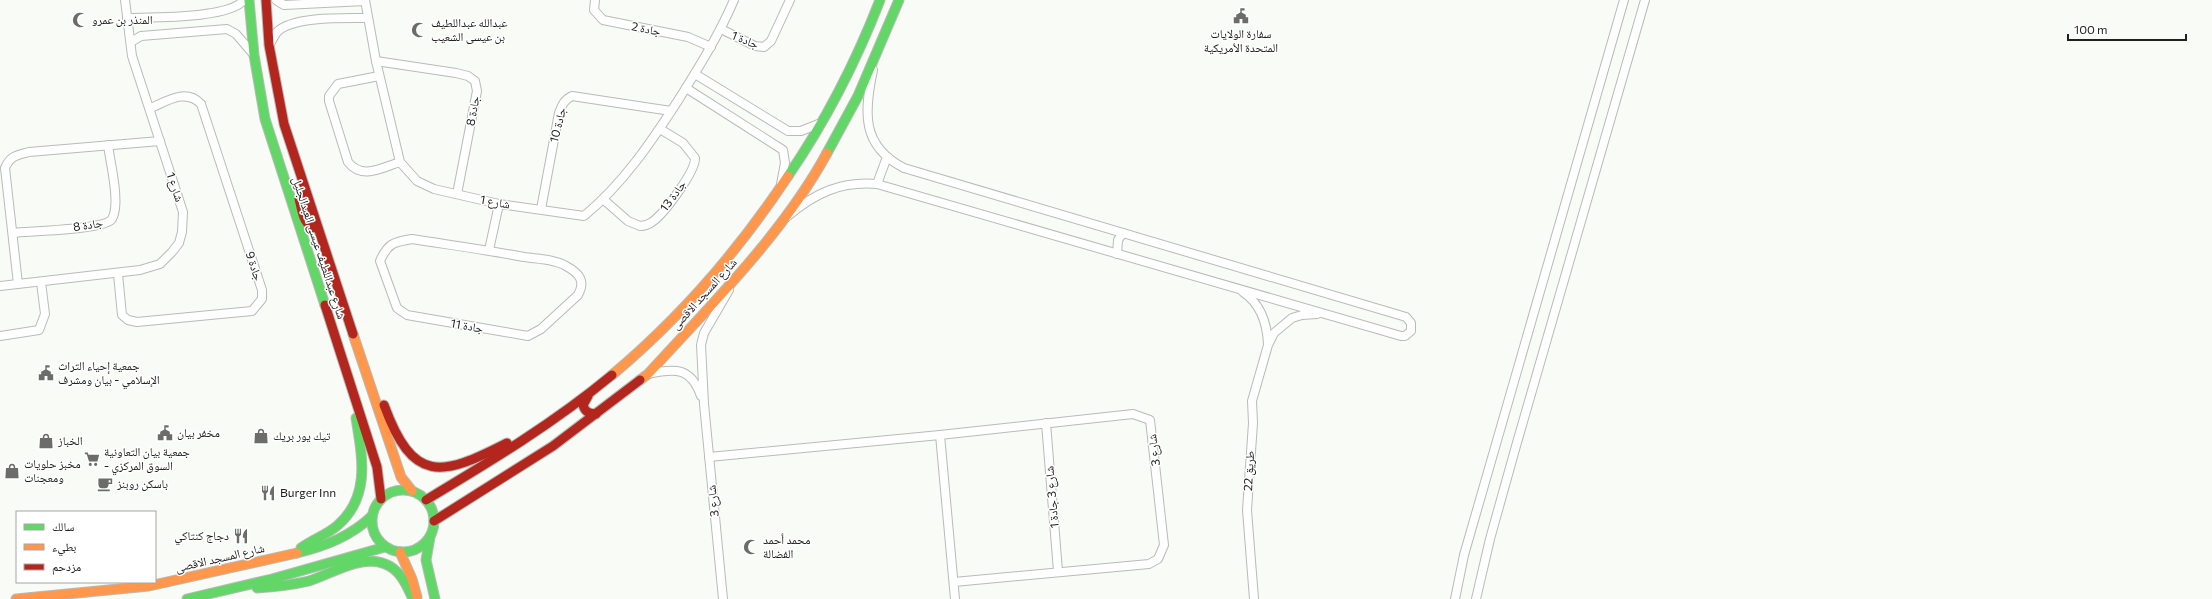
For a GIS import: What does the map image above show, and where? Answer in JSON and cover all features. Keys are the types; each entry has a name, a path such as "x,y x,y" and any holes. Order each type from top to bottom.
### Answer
{"main road":[{"name":"شارع عبداللطيف عيسى العبدالجليل","path":"249,0 254,55 261,100 271,139 377,466 380,499"},
{"name":"شارع عبداللطيف عيسى العبدالجليل","path":"266,0 269,45 284,124 317,228 396,463 401,477 412,491"},
{"name":"شارع المسجد الاقصى","path":"426,500 588,396 625,364 704,287 760,219 806,151 873,20 880,0"},
{"name":"شارع المسجد الاقصى","path":"434,521 553,446 648,374 736,278 780,223 822,162 858,96 899,0"},
{"path":"271,139 284,157 308,226 317,228"},
{"path":"305,242 311,240 317,244 334,299 345,310"},
{"path":"360,356 377,386 396,437 408,454 425,466 441,468 463,464 552,420"},
{"path":"293,554 338,525 356,502 364,470 356,418 355,396"},
{"path":"588,396 583,405 584,410 591,414 596,414"},
{"path":"385,547 374,533 372,516 380,499 396,491 412,491 426,500 430,506 434,521 426,560 435,599"},
{"name":"شارع المسجد الاقصى","path":"16,599 147,586 200,576 293,554 345,537 361,529 372,516"},
{"path":"187,599 300,572 360,552 385,547 400,552 417,549 430,537"},
{"path":"400,552 412,579 417,599"},
{"path":"234,589 279,587 308,581 363,563 380,562 398,574 413,599"}],"street":[{"name":"شارع 1","path":"0,286 118,274 160,264 179,243 183,212 160,142 151,108 132,56 125,0"},
{"path":"127,18 211,14 231,10 244,0"},
{"name":"شارع 1","path":"276,0 284,5 365,0 367,18 379,76 400,162 417,180 434,189 499,204 584,216 604,200 660,129 695,74 721,29 734,0"},
{"name":"جادة 2","path":"594,0 594,10 603,20 688,38 711,46"},
{"name":"جادة 1","path":"721,29 755,46 764,47 771,41 790,0"},
{"path":"1455,599 1466,547 1624,0"},
{"path":"1476,599 1490,539 1516,446 1645,0"},
{"path":"269,45 278,32 298,22 367,18"},
{"path":"130,42 141,36 227,29 236,34 254,55"},
{"path":"780,223 804,202 823,191 855,184 877,184 1401,336 1408,334 1412,327 1406,317 904,168 887,157 870,132 866,113 875,59"},
{"name":"جادة 8","path":"376,61 456,73 468,76 475,81 477,92 457,194"},
{"path":"695,74 788,131 801,131 821,123"},
{"path":"379,76 338,84 332,90 329,101 348,162 353,169 365,173 400,162"},
{"path":"686,88 783,150 785,164 780,189"},
{"name":"جادة 9","path":"118,274 122,315 128,320 137,322 252,312 262,299 262,290 201,104 196,99 182,96 151,108"},
{"name":"جادة 10","path":"541,209 559,113 562,104 567,98 572,96 671,112"},
{"name":"جادة 13","path":"604,200 628,221 640,226 653,222 670,202 693,168 695,158 683,143 660,129"},
{"path":"18,284 5,168 8,160 14,156 29,152 160,142"},
{"name":"جادة 8","path":"13,233 103,225 112,219 115,200 108,145"},
{"path":"877,184 887,157"},
{"path":"489,250 499,204"},
{"path":"1117,254 1117,245 1123,233"},
{"name":"جادة 11","path":"412,239 489,250 565,265 580,276 582,283 581,289 578,295 541,329 528,336 520,335 407,315 397,308 380,261 387,247 392,244 412,239"},
{"name":"شارع 3","path":"723,599 704,404 702,339 736,278"},
{"path":"0,336 39,330 44,314 41,282"},
{"name":"طريق 22","path":"1235,288 1251,298 1260,310 1266,327 1268,345"},
{"name":"طريق 22","path":"1254,599 1247,510 1253,423 1252,401 1268,345 1278,329 1292,318 1302,315 1325,314"},
{"name":"شارع 3","path":"648,374 673,370 687,374 698,388 704,404"},
{"name":"شارع 3","path":"709,457 940,435 1132,414 1150,420 1164,544 1158,559 1149,564 1058,571 954,582"},
{"name":"شارع 3 جادة 1","path":"1046,423 1058,571"},
{"path":"940,435 955,599"}],"traffic: fast":[{"path":"249,0 254,55 265,119 325,305"},
{"path":"788,176 815,134 839,91 861,46 880,0"},
{"path":"827,153 858,96 899,0"},
{"path":"301,548 338,525 348,514 356,501 362,475 362,461 356,418"},
{"path":"403,490 415,492 425,499 432,509 434,521 432,533 425,543 415,550 403,552 391,550 381,543 374,533 372,521 374,509 381,499 391,492 403,490"},
{"path":"297,553 318,547 347,535 372,516"},
{"path":"430,537 426,560 435,599"},
{"path":"187,599 272,579 385,547"},
{"path":"257,588 283,586 309,581 346,566 366,561 385,564 395,570 402,578 413,599"}],"traffic: slow":[{"path":"640,380 648,374 720,296 767,241 809,183 827,153"},
{"path":"612,375 661,330 707,282 749,230 788,176"},
{"path":"353,334 401,477 412,491"},
{"path":"400,552 412,579 417,597"},
{"path":"16,599 149,586 297,553"}],"traffic: jam":[{"path":"266,0 269,45 284,124 353,334"},
{"path":"299,199 302,213 306,221 312,227 317,228"},
{"path":"325,305 377,467 381,499"},
{"path":"426,500 545,425 590,393 612,375"},
{"path":"434,521 553,446 640,380"},
{"path":"588,396 583,405 588,412 591,414 596,414"},
{"path":"384,405 395,431 406,449 418,461 432,466 447,467 464,463 507,443"}],"place":[{"name":"سفارة الولايات المتحدة الأمريكية","path":"1241,16"},
{"name":"المنذر بن عمرو","path":"80,20"},
{"name":"عبدالله عبداللطيف بن عيسى الشعيب","path":"419,30"},
{"name":"جمعية إحياء التراث الإسلامي - بيان ومشرف","path":"46,373"},
{"name":"مخفر بيان","path":"165,433"},
{"name":"تيك يور بريك","path":"261,436"},
{"name":"الخباز","path":"46,441"},
{"name":"جمعية بيان التعاونية - السوق المركزي","path":"92,459"},
{"name":"مخبز حلويات ومعجنات","path":"12,471"},
{"name":"باسكن روبنز","path":"105,484"},
{"name":"Burger Inn","path":"268,493"},
{"name":"دجاج كنتاكي","path":"241,536"},
{"name":"محمد أحمد الفضالة","path":"751,547"}]}
